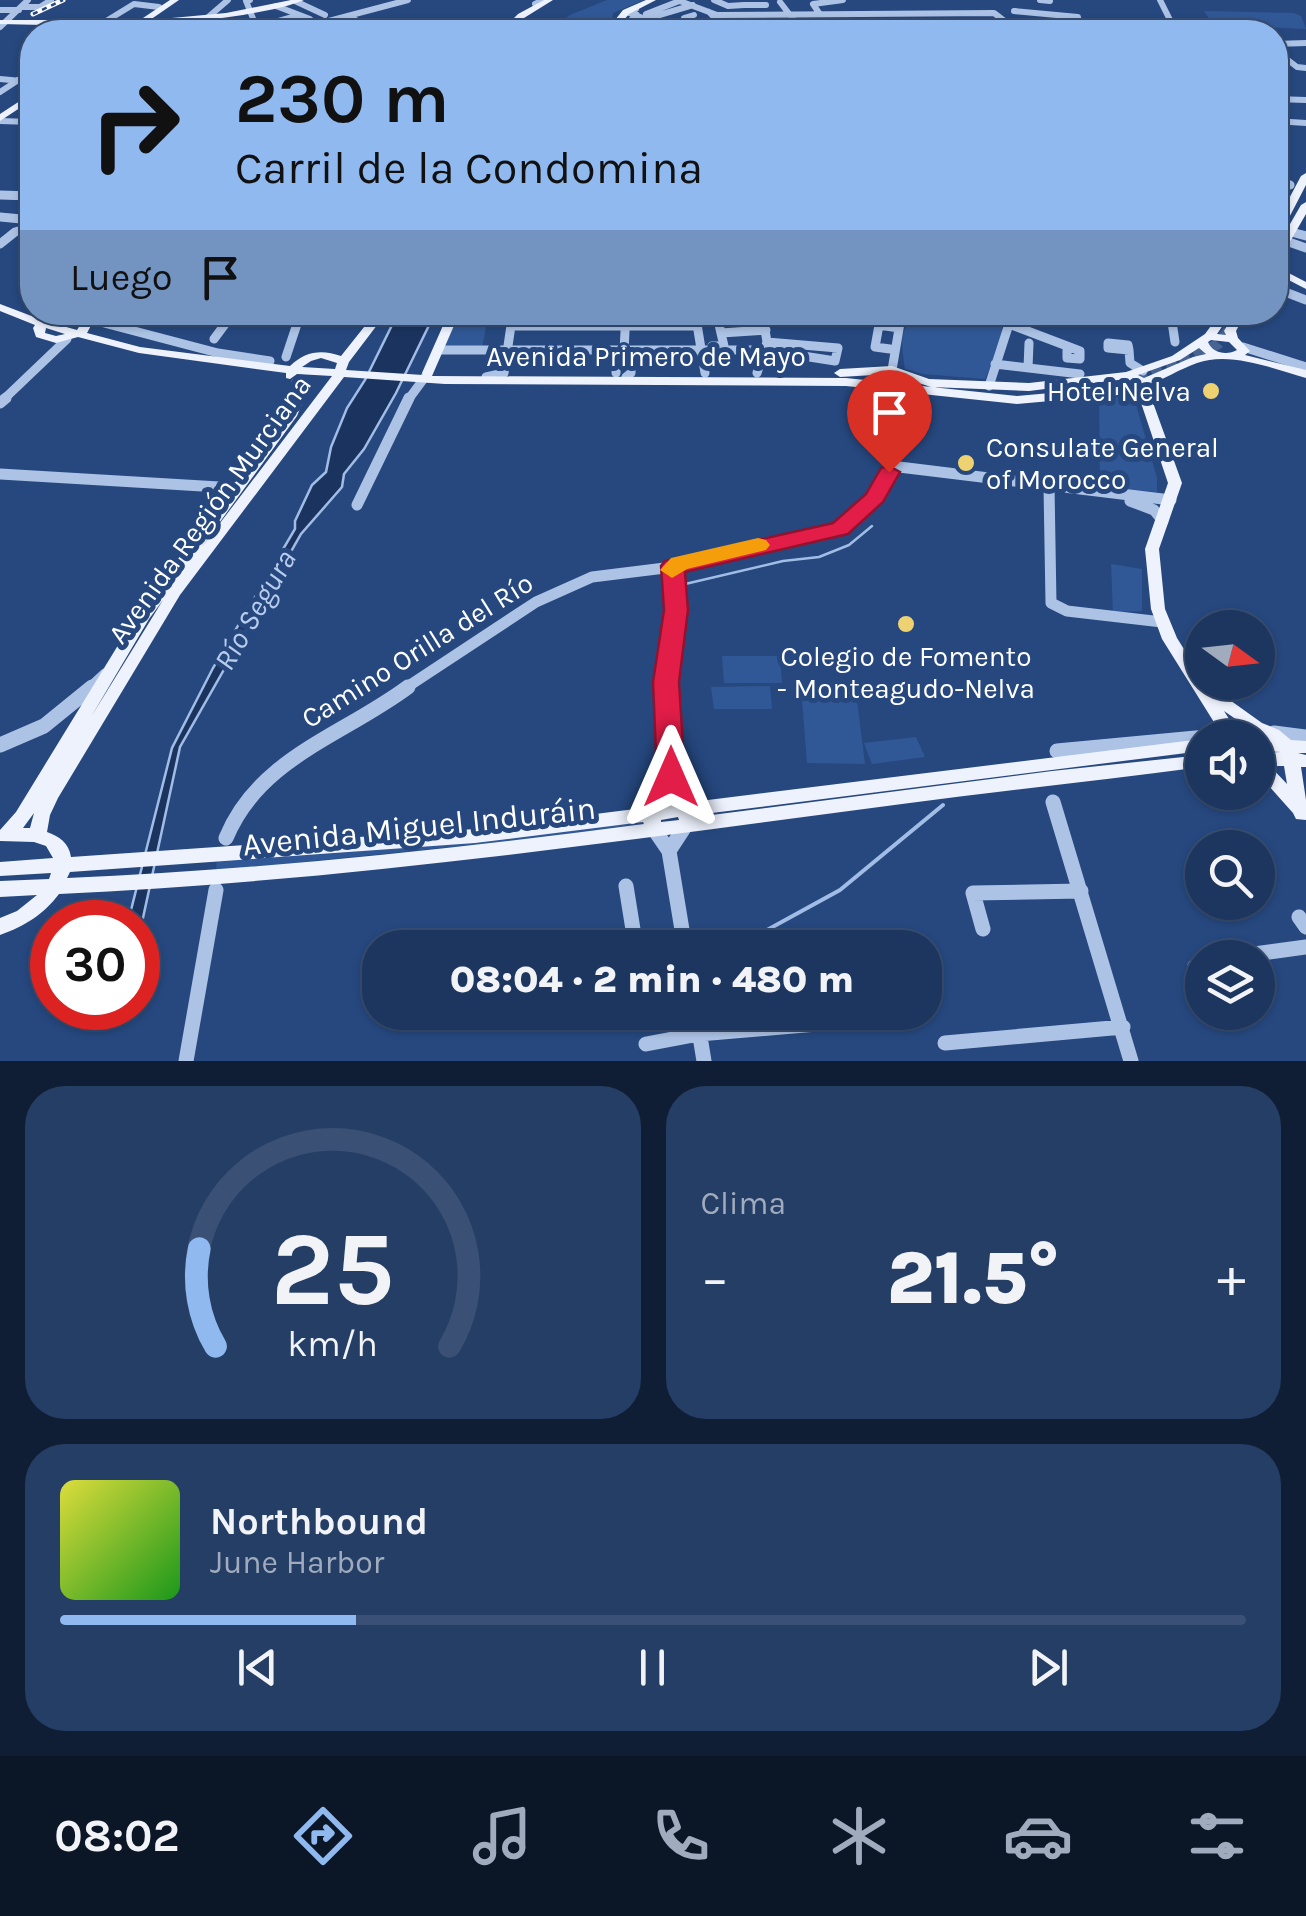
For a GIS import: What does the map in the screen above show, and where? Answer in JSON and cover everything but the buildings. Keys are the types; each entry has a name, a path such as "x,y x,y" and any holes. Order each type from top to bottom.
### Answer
{"main road":[{"path":"624,20 652,0"},
{"path":"256,20 293,13 296,1"},
{"path":"517,20 542,2"},
{"path":"148,20 163,6 178,10"},
{"path":"154,20 178,10"},
{"path":"1288,202 1306,175"},
{"path":"1288,224 1306,175"},
{"path":"1288,229 1306,195"},
{"path":"1302,220 1306,206"},
{"path":"40,325 40,335 73,326 180,351 270,361 292,370 310,384 340,370"},
{"path":"292,370 310,356 328,356 342,348 361,325"},
{"name":"Avenida Región Murciana","path":"119,668 373,325"},
{"path":"73,326 186,358 292,370 422,377 449,325"},
{"name":"Avenida Primero de Mayo","path":"921,385 1136,384 1206,339 1217,325"},
{"path":"1233,325 1230,331 1237,348"},
{"path":"1237,348 1218,356 1204,349 1206,339 1237,348 1306,371"},
{"path":"328,356 340,370"},
{"name":"Avenida Primero de Mayo","path":"422,377 595,381 625,374 757,372 890,378 1017,400 1136,384 1196,359 1218,356"},
{"name":"Avenida Región Murciana","path":"119,668 236,488 294,411 299,396 292,370"},
{"name":"Avenida Primero de Mayo","path":"422,377 504,372 890,378"},
{"path":"1136,384 1174,477 1171,500 1152,552 1162,622 1185,658"},
{"name":"Avenida Primero de Mayo","path":"921,385 1012,396 1103,387"},
{"path":"38,835 40,816 119,668"},
{"path":"2,837 22,816 119,668"},
{"path":"1219,700 1244,720"},
{"path":"1275,742 1298,757"},
{"name":"Avenida Miguel Induráin","path":"0,889 210,884 653,824 678,808 1185,748"},
{"path":"1275,771 1283,774 1298,757"},
{"path":"1298,757 1294,794 1304,817"},
{"name":"Avenida Miguel Induráin","path":"678,808 1185,763"},
{"path":"1275,783 1304,817"},
{"path":"653,824 652,806 678,808"},
{"name":"Avenida Miguel Induráin","path":"0,870 653,824"},
{"path":"1,928 66,887 73,865 56,845 38,835 2,837"}],"street":[{"path":"2,24 28,0"},
{"path":"0,10 40,6 51,0"},
{"path":"205,20 228,0"},
{"path":"631,20 638,12 680,0 714,20"},
{"path":"714,0 728,6 788,14 968,9 1078,20"},
{"path":"819,14 812,2 843,0 855,20"},
{"path":"912,0 924,20"},
{"path":"1033,16 1038,0 1050,1"},
{"path":"267,19 293,13 321,14 296,1"},
{"path":"331,20 374,2 397,1"},
{"path":"321,20 397,1"},
{"path":"780,2 792,20"},
{"path":"108,20 134,4 163,6"},
{"path":"638,12 676,12 693,5"},
{"path":"853,11 897,7"},
{"path":"676,12 684,18 744,8"},
{"path":"968,9 977,20"},
{"path":"1014,11 1036,20"},
{"path":"638,12 644,20"},
{"path":"958,12 961,20"},
{"path":"276,20 293,13"},
{"path":"350,13 354,20"},
{"path":"998,15 1004,20"},
{"path":"1288,41 1306,43"},
{"path":"0,79 18,81"},
{"path":"0,92 18,81"},
{"path":"214,345 226,325"},
{"path":"292,370 298,325"},
{"path":"438,350 624,351 724,346 719,325"},
{"path":"703,348 765,331 793,343 838,348 836,361 765,331 730,325"},
{"path":"793,343 797,325"},
{"path":"814,330 815,325"},
{"path":"988,386 1009,325"},
{"path":"1012,325 1067,346"},
{"path":"1172,325 1175,342"},
{"path":"0,404 73,326 214,345 270,361"},
{"path":"451,380 499,377 504,372 511,326 698,326 705,372"},
{"path":"625,326 625,374"},
{"path":"896,327 890,349 891,466 1171,500"},
{"path":"890,378 896,327"},
{"path":"757,372 765,331"},
{"path":"1028,368 1029,343"},
{"path":"1129,350 1136,384"},
{"path":"995,364 1080,374"},
{"path":"357,505 422,377"},
{"name":"Camino Orilla del Río","path":"226,838 238,809 278,766 367,718 436,666 536,602 592,578 673,566 840,529 875,498 891,466"},
{"path":"0,474 236,488"},
{"path":"1049,486 1051,603 1067,611 1162,622"},
{"path":"1092,492 1149,508 1163,520"},
{"path":"668,852 678,808 671,777 666,682 676,610 673,566"},
{"name":"Avenida Región Murciana","path":"0,745 26,737 60,715 119,668"},
{"path":"1275,736 1306,737"},
{"path":"1057,751 1185,738"},
{"path":"1052,802 1131,1061"},
{"path":"653,824 668,852 682,930"},
{"path":"186,1061 210,884"},
{"path":"626,886 633,930"},
{"path":"983,929 973,893 1082,891"},
{"path":"1275,951 1306,946"},
{"path":"945,1043 1123,1026"},
{"path":"698,1030 704,1061"},
{"path":"646,1044 746,1030"}],"shaded area":[{"path":"607,0 644,0 613,13 612,20 564,20"},
{"path":"1204,11 1294,13 1301,16 1306,29 1288,28 1288,20 1210,20"},
{"path":"455,325 487,325 482,348 444,348"},
{"path":"908,325 1002,325 1002,339 985,379 905,369 904,333"},
{"path":"1129,396 1135,401 1157,478 1157,492 1100,487 1099,399"},
{"path":"1111,564 1142,569 1142,611 1113,612"},
{"path":"722,656 780,656 782,683 724,683"},
{"path":"770,686 772,709 714,709 711,687"},
{"path":"802,700 857,701 865,764 807,763"},
{"path":"916,737 925,757 872,764 864,743"},
{"path":"646,822 647,827 216,871 217,859 331,854"}],"water":[{"name":"Río Segura","path":"392,325 429,325 364,449 344,474 342,487 301,534 180,747 147,900 134,900 172,748 213,668 295,529 312,485 326,472 331,447 347,408"}],"waterway":[{"path":"681,585 783,561 819,557 849,545 872,526"},
{"path":"767,930 840,890 943,805"}],"tunnel":[{"path":"1181,364 1218,344 1231,327"},
{"path":"1136,377 1185,357"},
{"path":"1105,388 1147,378"}],"railway":[{"path":"33,14 63,0"}],"slow traffic":[{"path":"672,570 674,565 758,545"}],"place":[{"name":"Hotel Nelva","path":"1211,391"},
{"name":"Consulate General of Morocco","path":"966,463"},
{"name":"Colegio de Fomento - Monteagudo-Nelva","path":"906,624"}],"route":[{"path":"671,777 666,682 676,610 673,566 840,529 875,498 889,472"}]}
